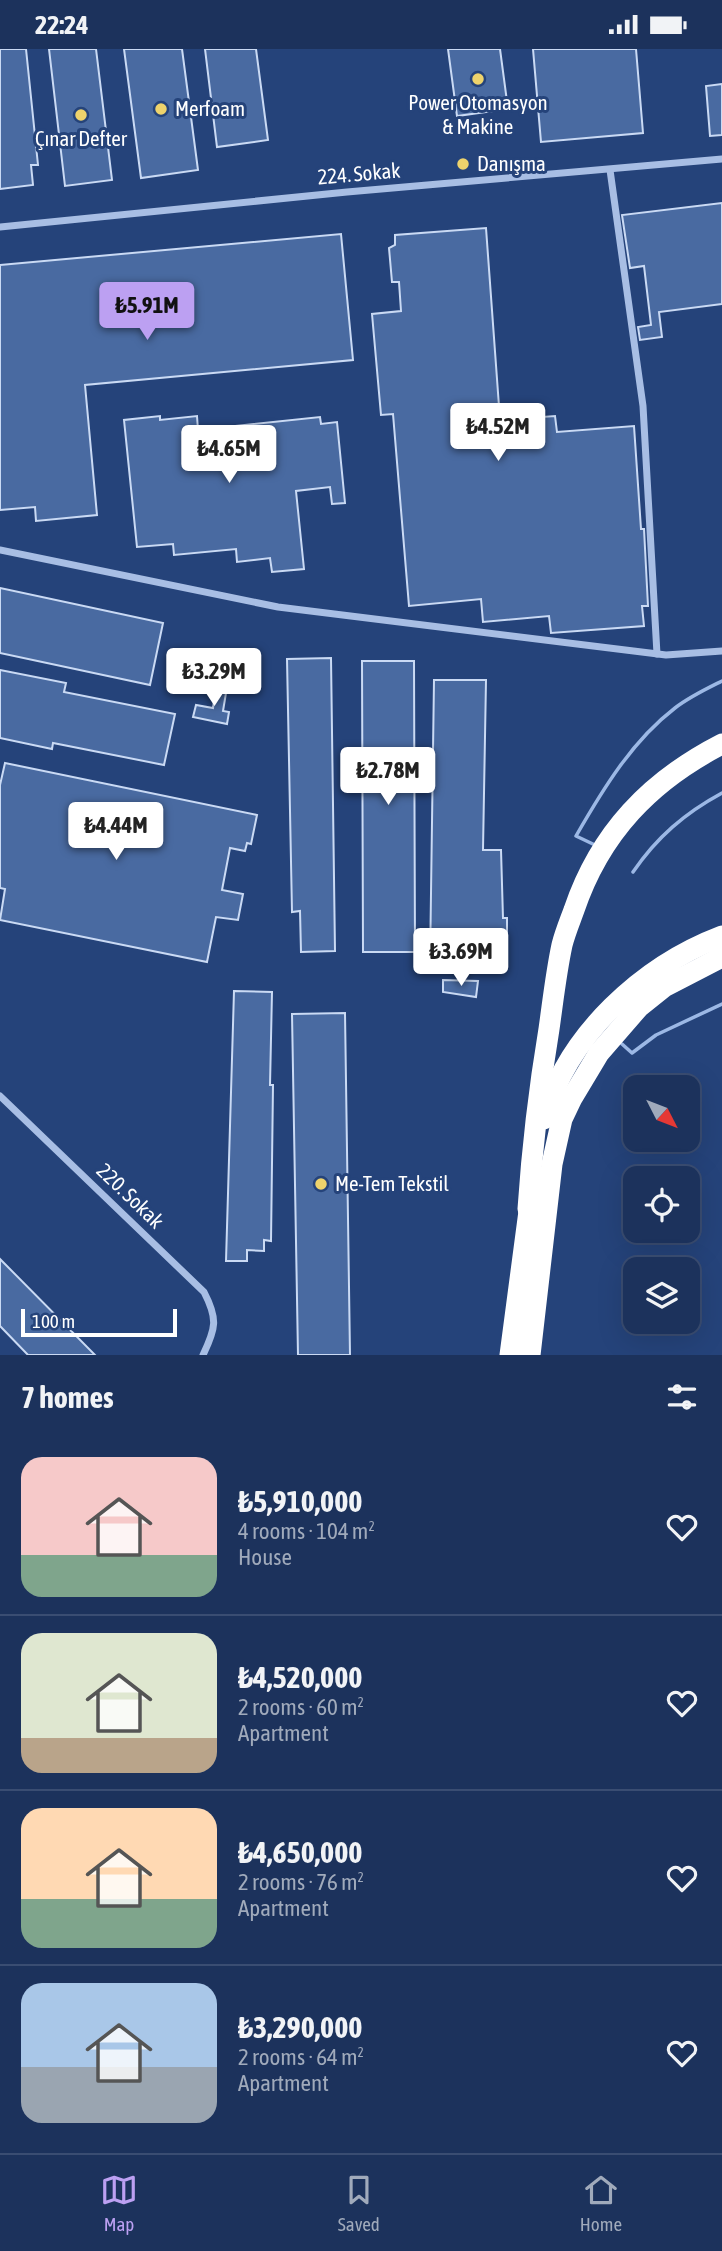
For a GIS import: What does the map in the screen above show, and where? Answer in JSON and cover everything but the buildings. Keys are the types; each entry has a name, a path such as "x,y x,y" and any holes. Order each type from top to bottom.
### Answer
{"highway":[{"path":"510,1355 535,1127 558,967 581,889 595,858 609,837 645,797 696,757 722,744"},
{"path":"528,1209 545,1116 569,1064 583,1042 618,1002 653,972 698,945 722,936"},
{"path":"530,1355 552,1164 562,1119 598,1053 639,1007 664,987 722,957"},
{"path":"664,987 722,965"}],"street":[{"name":"224. Sokak","path":"0,227 347,192 722,159"},
{"path":"610,170 643,406 657,654"},
{"path":"0,550 278,607 657,654 722,650"},
{"name":"220. Sokak","path":"0,1096 204,1292 214,1312 214,1332 203,1355"}],"waterway":[{"path":"595,845 576,836 632,751 645,735 675,708 722,681"},
{"path":"633,872 673,827 722,793"},
{"path":"622,1044 632,1053 656,1035 722,1004"}],"place":[{"name":"Power Otomasyon & Makine","path":"478,79"},
{"name":"Merfoam","path":"161,109"},
{"name":"Çınar Defter","path":"81,115"},
{"name":"Danışma","path":"463,164"},
{"name":"Me-Tem Tekstil","path":"321,1184"}]}
